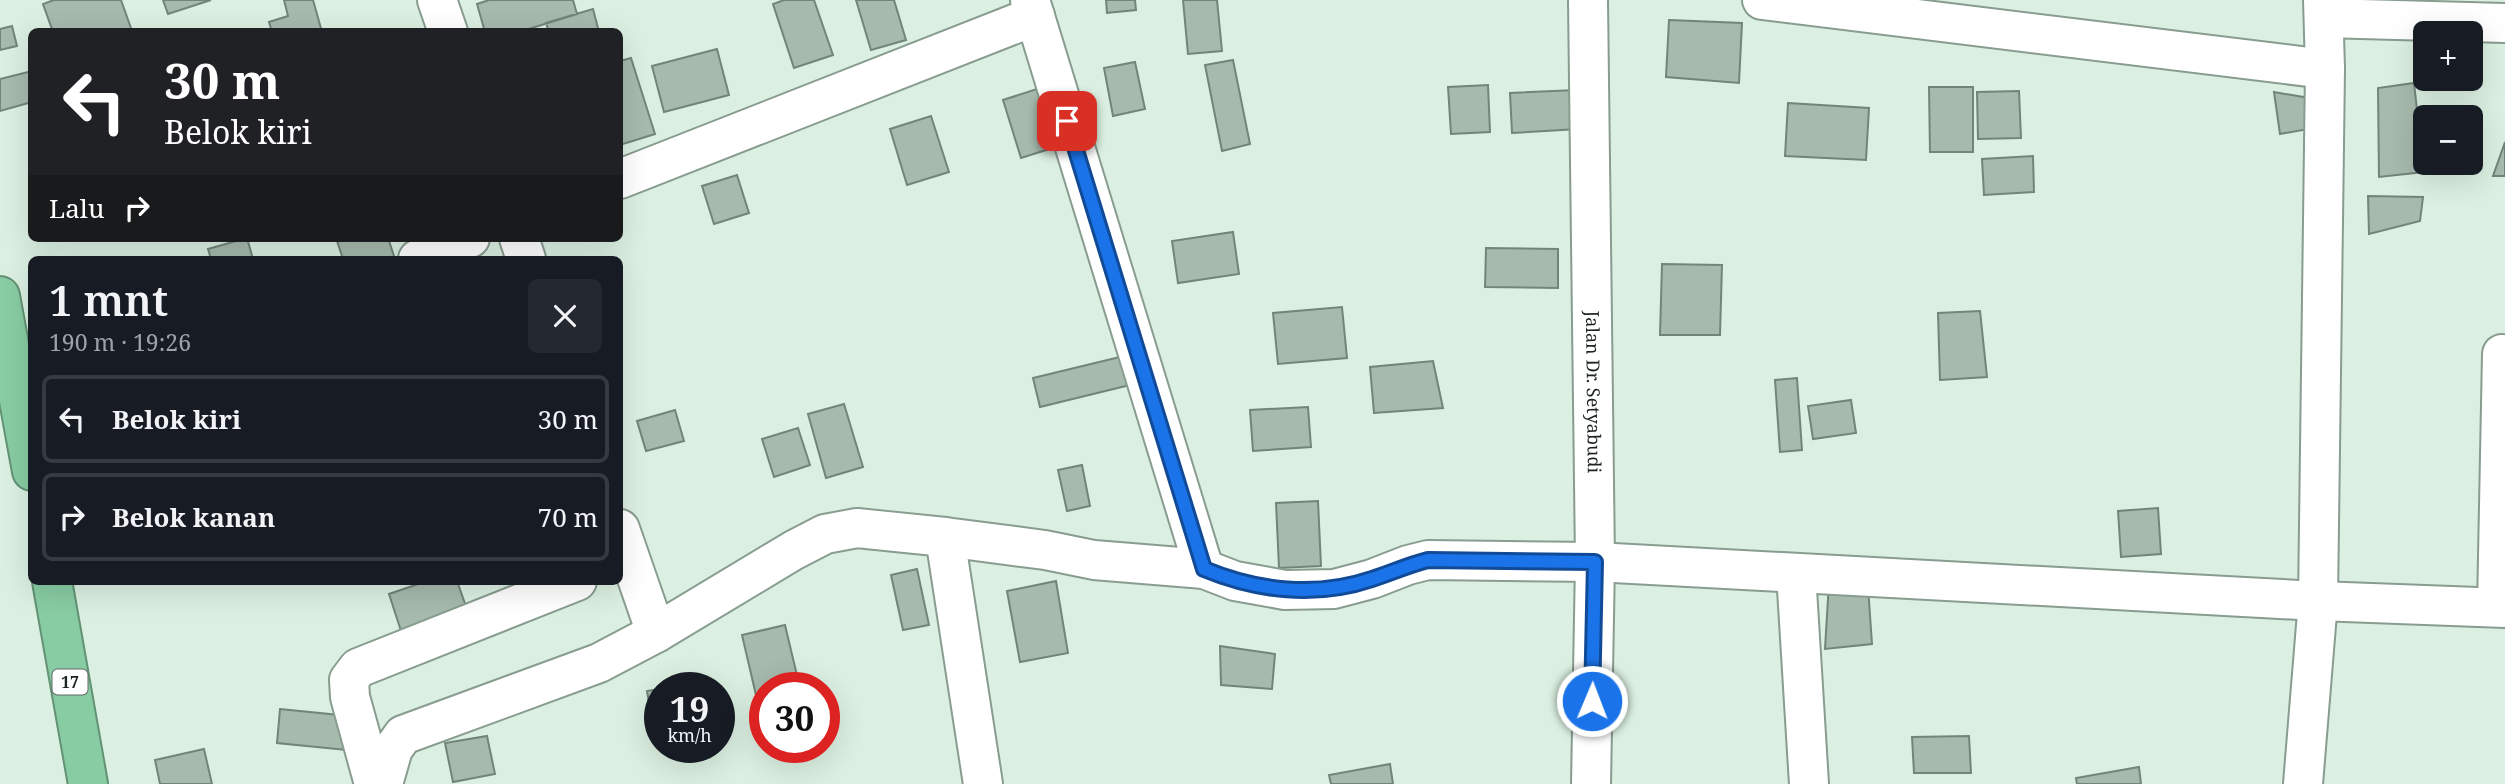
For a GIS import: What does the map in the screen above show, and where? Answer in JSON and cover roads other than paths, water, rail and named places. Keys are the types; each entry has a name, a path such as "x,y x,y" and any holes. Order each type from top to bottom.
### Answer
{"highway":[{"path":"0,296 5,354 26,405 28,427"},
{"name":"17","path":"52,585 89,784"}],"street":[{"path":"437,0 447,28"},
{"name":"Jalan Dr. Setyabudi","path":"1588,0 1595,562 1591,784"},
{"path":"1762,0 2325,69"},
{"path":"623,178 1033,8 1204,569"},
{"path":"2303,784 2318,601 2325,69 2323,9 2505,23"},
{"path":"425,256 460,242"},
{"path":"383,784 386,781 387,763 402,735 599,663 656,633 794,550 825,534 857,528 1045,550 1094,560 1204,569 1235,581 1285,590 1334,589 1428,560 1595,562 2318,601 2501,608 2502,354"},
{"path":"945,537 983,784"},
{"path":"623,551 656,633"},
{"path":"1796,573 1809,784"},
{"path":"374,784 350,697 349,680 358,668 567,585"}]}
